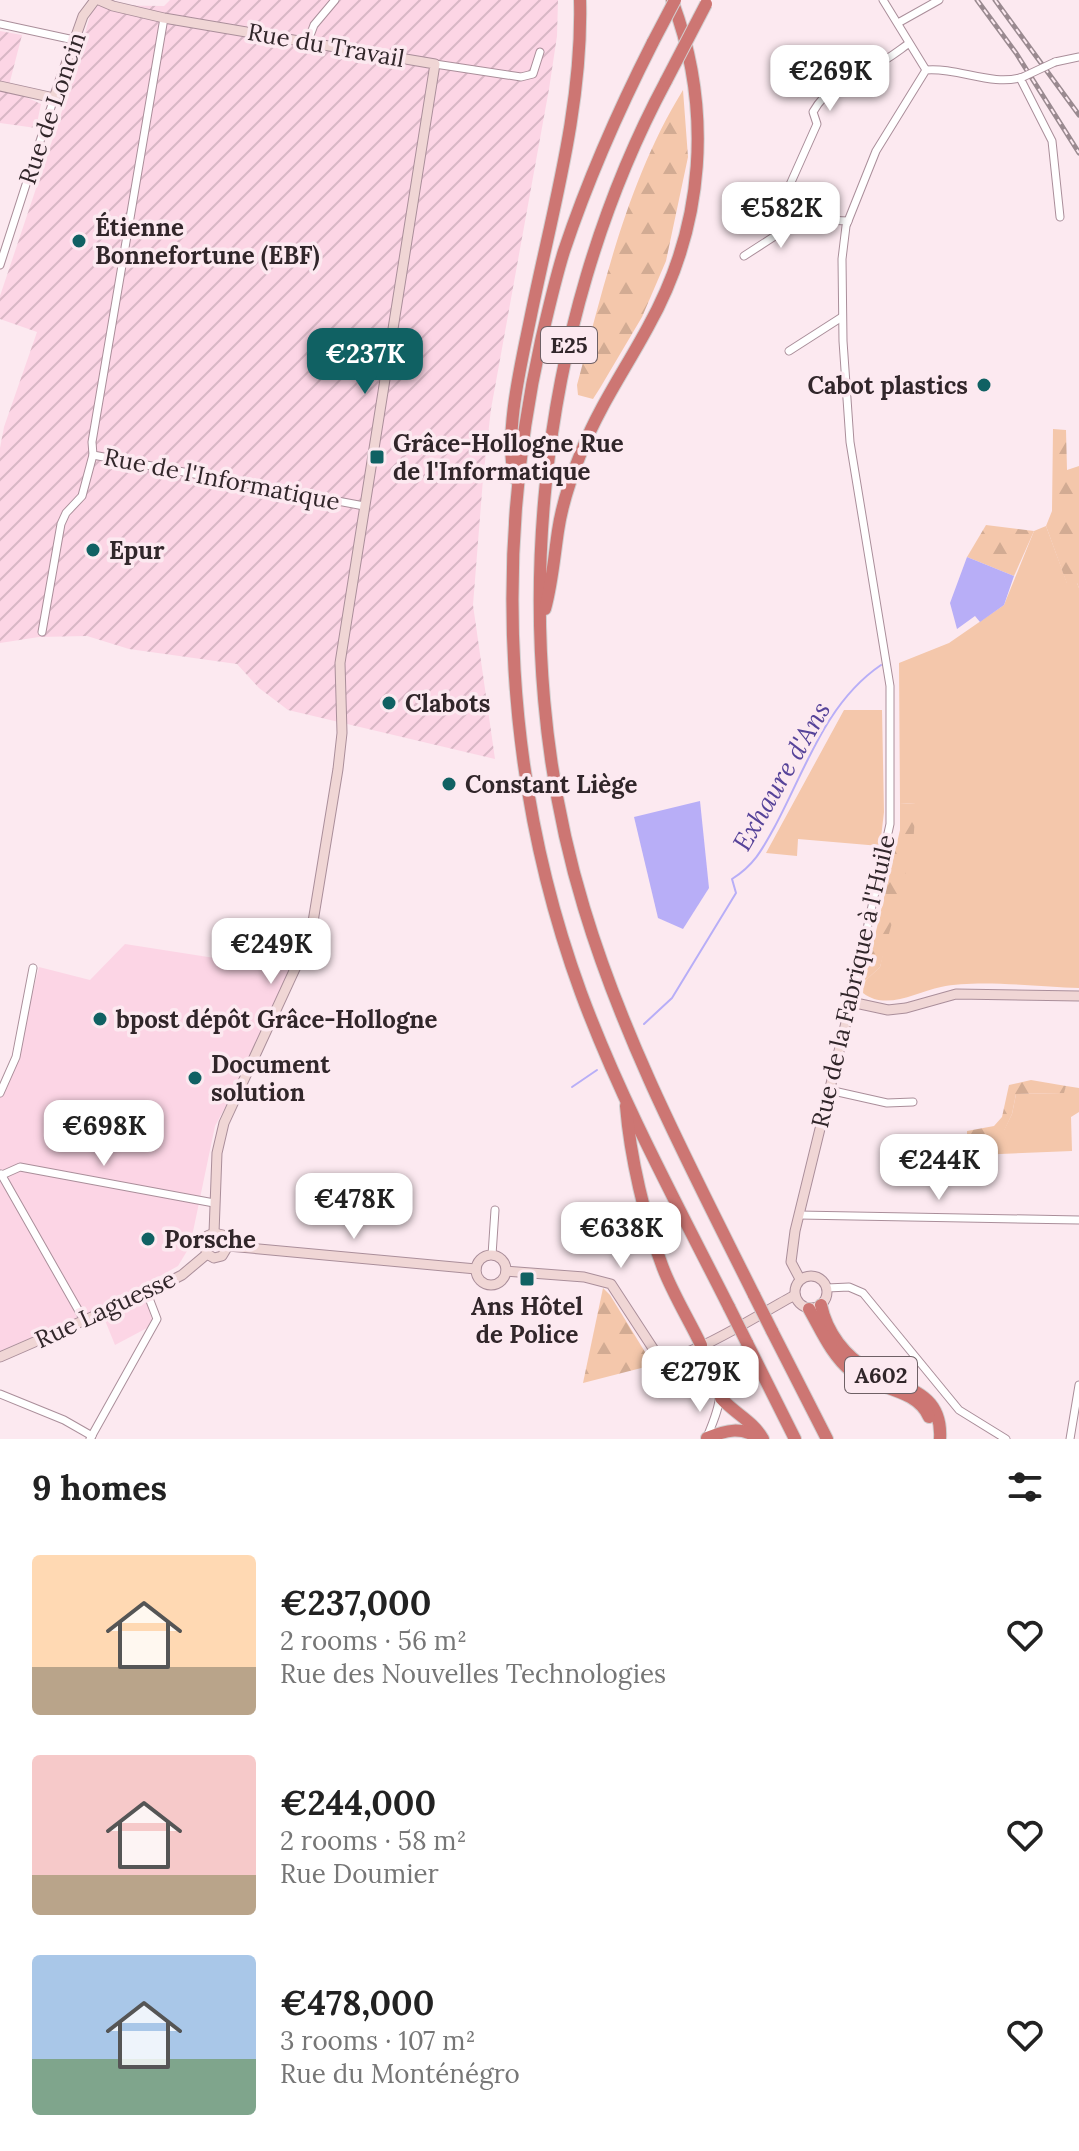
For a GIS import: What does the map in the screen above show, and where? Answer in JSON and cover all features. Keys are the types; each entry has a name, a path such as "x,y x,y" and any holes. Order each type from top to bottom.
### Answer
{"highway":[{"path":"517,485 510,460 514,419 524,353 574,106 581,36 580,0"},
{"path":"541,624 571,478 596,419 664,296 677,267 693,211 699,118 694,73 674,0"},
{"name":"E25","path":"674,0 614,123 563,253 533,380 517,485 511,604 515,686 531,806 559,924 581,992 626,1099 795,1439"},
{"name":"E25","path":"707,2 626,167 597,241 563,371 544,502 541,624 545,693 557,790 584,906 618,1006 649,1081 827,1439"},
{"path":"626,1099 629,1137 656,1248 664,1271 701,1345"},
{"name":"A602","path":"815,1307 841,1361 863,1379 912,1398 921,1405 932,1423 934,1439"},
{"name":"A602","path":"815,1307 846,1352 870,1371 925,1397 938,1416 940,1439"},
{"path":"721,1398 758,1431 761,1439"},
{"path":"819,1423 835,1439"},
{"path":"707,1438 725,1431 742,1430 761,1439"}],"street":[{"name":"Rue du Travail","path":"97,0 164,18 521,77 533,74 540,52"},
{"name":"Rue de Loncin","path":"0,265 74,40 83,16 97,0"},
{"path":"308,41 314,25 335,0"},
{"path":"883,0 926,70 957,71 1008,81 1022,78 1055,62 1079,57"},
{"path":"898,23 939,0"},
{"name":"Rue de l'Informatique","path":"164,18 92,442 93,455 364,506"},
{"path":"0,24 74,40"},
{"path":"801,219 784,192 817,124 813,112 820,100 866,66 874,66 908,44"},
{"path":"214,1233 217,1153 224,1123 311,934 342,733 340,663 435,64"},
{"name":"Rue de la Fabrique à l'Huile","path":"800,1279 791,1262 799,1215 890,824 890,686 850,442 842,317 842,259 848,221 876,151 926,70"},
{"path":"1022,78 1052,141 1060,217"},
{"path":"0,86 54,98"},
{"path":"744,256 801,219 848,221"},
{"path":"789,351 842,317"},
{"path":"42,632 61,524 66,513 82,496 93,455"},
{"path":"0,1093 16,1057 33,968"},
{"path":"851,1002 888,1010 956,994 1079,996"},
{"path":"829,1090 883,1103 913,1102"},
{"path":"84,1320 1,1173 20,1167 214,1203"},
{"path":"492,1255 495,1210"},
{"path":"799,1215 1079,1220"},
{"path":"214,1233 223,1235 228,1246 222,1256 214,1258 207,1254 204,1243 207,1236 214,1233"},
{"path":"228,1246 476,1269"},
{"name":"Rue Laguesse","path":"0,1357 147,1293 182,1275 207,1254"},
{"path":"492,1255 503,1261 506,1271 501,1281 491,1285 481,1281 476,1269 482,1258 492,1255"},
{"path":"506,1271 584,1277 611,1284 663,1359 701,1345 795,1295"},
{"path":"821,1278 827,1288 827,1295 815,1307 801,1305 795,1295 800,1279 821,1278"},
{"path":"827,1288 849,1287 863,1293 959,1410 1006,1439"},
{"path":"0,1394 64,1420 91,1438 157,1319 147,1293"},
{"path":"701,1345 721,1387 721,1398 707,1438"},
{"path":"1070,1439 1079,1385"}],"shaded area":[{"path":"170,0 558,0 557,36 549,89 491,409 483,479 473,605 495,759 288,710 259,688 237,664 129,649 87,636 39,637 0,643 0,448 4,427 37,332 0,319 0,296 65,102 93,5 164,6"},
{"path":"0,31 22,35 8,89 41,104 36,128 0,123"},
{"path":"967,557 1014,576 1004,605 980,622 975,616 957,629 950,603"},
{"path":"700,801 709,888 683,929 658,918 634,817"},
{"path":"125,944 291,970 250,1061 215,1126 190,1246 178,1266 142,1286 152,1320 147,1328 115,1345 100,1308 0,1351 0,1084 13,1070 39,967 90,980"}],"green space":[{"path":"683,90 688,157 666,261 642,317 593,399 578,395 577,385 597,309 632,196"},
{"path":"1053,429 1066,430 1067,470 1079,466 1079,588 1077,583 1067,584 1046,526 1052,511"},
{"path":"986,525 1034,531 1014,576 967,557"},
{"path":"1046,526 1067,583 1077,583 1079,588 1079,988 973,984 941,987 902,999 872,998 863,993 864,982 880,967 915,803 900,804 899,663 949,643 1004,605 1034,531"},
{"path":"844,710 882,710 884,812 880,846 798,839 797,856 766,853"},
{"path":"916,803 913,845 880,967 864,982 900,830 900,804"},
{"path":"1031,1080 1066,1086 1064,1093 1016,1094 1004,1131 967,1138 967,1131 994,1126 1002,1117 1009,1085"},
{"path":"1066,1086 1079,1088 1079,1112 1071,1117 1072,1151 954,1156 954,1139 1004,1130 1012,1114 1016,1094 1063,1093"},
{"path":"603,1288 653,1365 583,1383"}],"waterway":[{"name":"Exhaure d'Ans","path":"644,1024 672,998 736,893 732,879 752,863 765,843 831,718 845,698 881,665"},
{"name":"Exhaure d'Ans","path":"572,1087 597,1070"}],"railway":[{"path":"977,0 1016,53 1079,153"},
{"path":"995,0 1079,115"}],"place":[{"name":"Étienne Bonnefortune (EBF)","path":"79,241"},
{"name":"Cabot plastics","path":"984,385"},
{"name":"Grâce-Hollogne Rue de l'Informatique","path":"377,457"},
{"name":"Epur","path":"93,550"},
{"name":"Clabots","path":"389,703"},
{"name":"Constant Liège","path":"449,784"},
{"name":"bpost dépôt Grâce-Hollogne","path":"100,1019"},
{"name":"Document solution","path":"195,1078"},
{"name":"Porsche","path":"148,1239"},
{"name":"Ans Hôtel de Police","path":"527,1279"}]}
